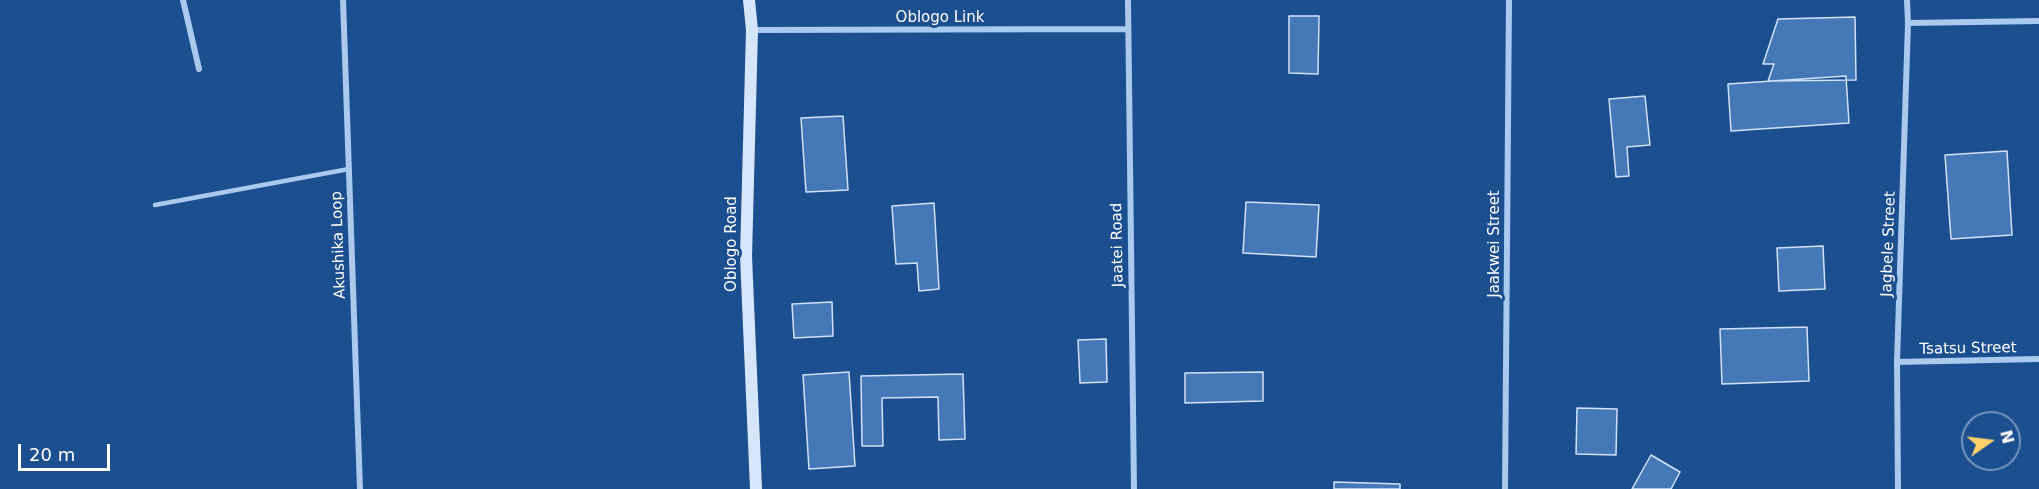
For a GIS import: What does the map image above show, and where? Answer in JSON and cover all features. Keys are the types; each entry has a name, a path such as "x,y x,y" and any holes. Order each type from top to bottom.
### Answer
{"main road":[{"name":"Oblogo Road","path":"749,0 752,30 746,256 756,489"}],"street":[{"path":"183,0 199,69"},
{"name":"Akushika Loop","path":"342,0 360,489"},
{"name":"Jaatei Road","path":"1128,0 1134,489"},
{"name":"Jaakwei Street","path":"1505,489 1509,0"},
{"name":"Jagbele Street","path":"1898,489 1897,362 1907,0"},
{"path":"1908,23 2039,21"},
{"name":"Oblogo Link","path":"752,30 1127,29"},
{"name":"Tsatsu Street","path":"1897,362 2039,359"}],"lane":[{"path":"155,206 349,169"}],"building":[{"path":"1289,16 1319,16 1318,74 1289,73"},
{"path":"1855,17 1856,80 1768,81 1774,64 1763,64 1778,19"},
{"path":"1846,76 1849,123 1731,131 1728,84"},
{"path":"1645,96 1650,145 1627,147 1629,176 1616,177 1609,99"},
{"path":"843,116 848,190 806,192 801,118"},
{"path":"2007,151 2012,235 1951,239 1945,155"},
{"path":"1246,202 1319,205 1316,257 1243,253"},
{"path":"934,203 939,289 919,291 917,263 896,264 892,206"},
{"path":"1823,246 1825,289 1779,291 1777,248"},
{"path":"832,302 833,336 794,338 792,304"},
{"path":"1807,327 1809,381 1722,384 1720,329"},
{"path":"1106,339 1107,382 1080,383 1078,340"},
{"path":"849,372 855,466 809,469 803,375"},
{"path":"1263,372 1263,401 1185,403 1185,373"},
{"path":"963,374 965,439 939,440 938,397 882,398 883,446 862,446 861,376"},
{"path":"1577,408 1617,409 1616,455 1576,454"},
{"path":"1651,455 1680,472 1671,489 1632,489"},
{"path":"1334,482 1400,484 1400,489 1334,489"}]}
